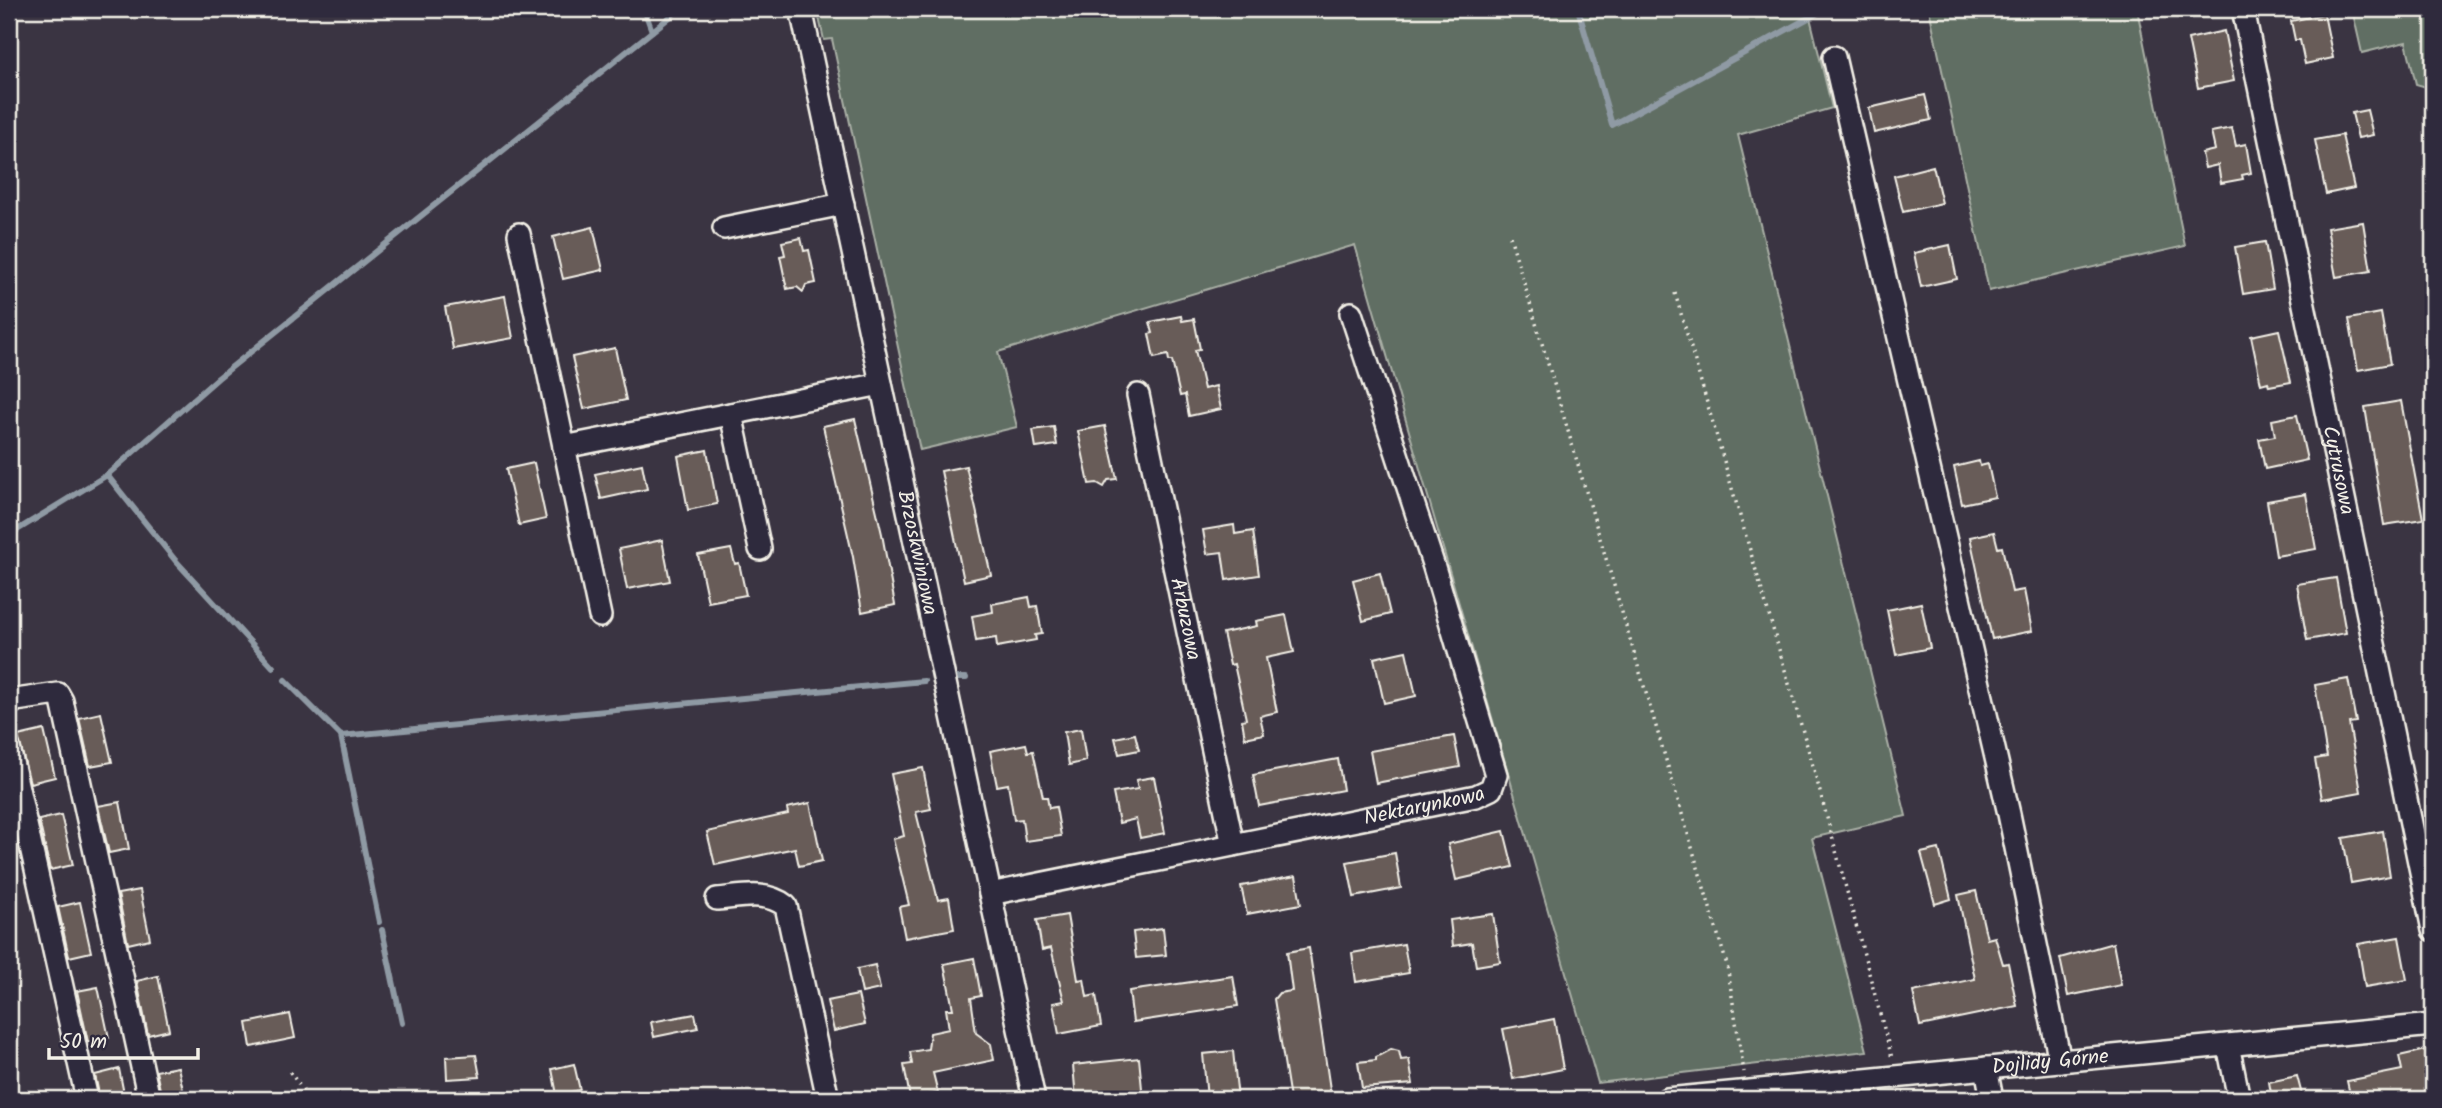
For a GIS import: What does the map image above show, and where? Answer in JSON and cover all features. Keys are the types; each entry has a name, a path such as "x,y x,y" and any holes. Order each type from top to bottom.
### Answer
{"street":[{"name":"Brzoskwiniowa","path":"801,9 1034,1099"},
{"name":"Cytrusowa","path":"2243,9 2433,930"},
{"path":"1834,57 2009,814 2060,1061"},
{"path":"724,228 843,204"},
{"path":"519,234 600,616"},
{"name":"Nektarynkowa","path":"990,894 1476,796 1491,789 1496,775 1434,567 1350,313"},
{"path":"564,447 881,384"},
{"name":"Arbuzowa","path":"1138,395 1233,845"},
{"path":"732,414 760,550"},
{"path":"9,705 47,694 58,694 62,701 149,1099"},
{"path":"9,748 86,1099"},
{"path":"717,900 774,896 786,906 828,1099"},
{"name":"Dojlidy Górne","path":"1667,1099 2433,1025"},
{"path":"2228,1045 2239,1099"},
{"path":"1986,1068 1992,1099"}],"path":[{"path":"1510,236 1727,965 1747,1091"},
{"path":"1675,293 1813,766 1898,1077"},
{"path":"290,1072 309,1099"}],"green space":[{"path":"817,9 1808,9 1832,108 1738,135 1906,816 1812,838 1867,1051 1598,1083 1355,245 998,352 1017,427 920,450 832,39 824,40"},
{"path":"1929,9 2137,9 2185,246 1989,291"},
{"path":"2352,9 2433,9 2433,89 2416,84 2406,42 2362,53"}],"building":[{"path":"2324,14 2333,58 2305,64 2300,40 2295,40 2291,21"},
{"path":"2224,31 2234,81 2198,88 2188,39"},
{"path":"1925,95 1931,120 1874,133 1869,108"},
{"path":"2367,110 2373,135 2358,138 2352,113"},
{"path":"2232,128 2236,146 2246,144 2251,173 2242,175 2243,179 2221,183 2218,165 2205,168 2202,153 2215,150 2211,132"},
{"path":"2342,135 2354,188 2326,194 2315,140"},
{"path":"1933,166 1942,203 1903,212 1894,176"},
{"path":"2363,222 2371,271 2336,277 2327,228"},
{"path":"593,227 603,270 563,279 553,237"},
{"path":"801,238 804,251 809,250 816,283 806,285 803,292 797,287 787,289 780,256 785,255 782,242"},
{"path":"2265,242 2273,289 2243,294 2235,247"},
{"path":"1950,245 1957,279 1921,287 1914,253"},
{"path":"505,296 513,338 453,349 445,307"},
{"path":"2381,313 2390,364 2358,370 2349,319"},
{"path":"1181,316 1182,321 1194,319 1200,349 1195,350 1204,389 1216,386 1221,409 1189,416 1185,395 1180,396 1172,361 1169,361 1168,355 1154,358 1149,334 1153,333 1150,322"},
{"path":"2279,330 2291,382 2269,386 2268,382 2261,384 2251,336"},
{"path":"615,348 626,400 584,409 572,357"},
{"path":"2401,401 2423,519 2384,525 2365,407"},
{"path":"2297,415 2307,460 2265,469 2259,439 2275,436 2272,420"},
{"path":"855,419 882,534 895,605 862,612 853,557 823,426"},
{"path":"1105,426 1117,479 1108,480 1104,487 1097,483 1089,484 1078,431"},
{"path":"1054,427 1057,445 1036,448 1033,430"},
{"path":"707,450 717,504 688,510 678,456"},
{"path":"1979,461 1980,466 1988,464 1995,497 1962,504 1954,467"},
{"path":"534,463 546,519 519,525 506,469"},
{"path":"642,464 647,489 601,499 595,474"},
{"path":"966,466 991,575 964,581 941,471"},
{"path":"2306,494 2316,549 2276,556 2267,501"},
{"path":"1234,525 1235,534 1253,531 1259,575 1226,580 1222,552 1207,554 1203,530"},
{"path":"1994,532 1998,548 2002,547 2012,592 2024,590 2032,631 1992,639 1970,537"},
{"path":"662,540 670,581 627,589 619,549"},
{"path":"731,549 735,564 739,563 746,595 708,602 698,555"},
{"path":"1380,573 1390,614 1363,621 1353,580"},
{"path":"2336,578 2346,633 2307,640 2297,584"},
{"path":"1029,597 1031,607 1037,606 1042,634 1035,635 1036,640 997,647 996,638 976,641 972,616 993,612 992,604"},
{"path":"1921,603 1930,648 1896,655 1887,610"},
{"path":"1286,615 1294,652 1266,658 1277,712 1260,716 1264,734 1245,738 1242,720 1246,719 1234,664 1230,665 1223,633 1257,626 1256,621"},
{"path":"1406,651 1416,696 1384,703 1374,658"},
{"path":"2348,679 2356,722 2349,723 2361,792 2322,799 2315,759 2327,757 2315,685"},
{"path":"101,713 112,762 90,766 79,718"},
{"path":"1081,729 1086,761 1069,765 1064,732"},
{"path":"44,730 55,777 30,783 18,736"},
{"path":"1135,734 1139,750 1119,754 1115,738"},
{"path":"1454,736 1460,767 1376,783 1370,751"},
{"path":"1026,744 1028,752 1033,751 1043,797 1047,797 1049,808 1056,807 1061,836 1025,841 1022,819 1014,820 1008,784 997,786 990,751"},
{"path":"1338,759 1343,790 1259,806 1253,775"},
{"path":"923,768 931,809 916,812 938,900 949,898 954,929 905,938 899,907 909,905 893,839 904,836 891,774"},
{"path":"1154,777 1165,833 1140,838 1136,819 1119,823 1113,793 1138,789 1136,780"},
{"path":"120,802 129,849 109,853 98,806"},
{"path":"810,803 822,861 799,866 795,848 715,865 707,832 788,814 787,808"},
{"path":"61,815 73,865 50,870 39,820"},
{"path":"1504,831 1513,867 1456,880 1448,844"},
{"path":"2383,831 2390,876 2351,883 2343,838"},
{"path":"1939,849 1951,899 1935,904 1921,853"},
{"path":"1395,853 1401,888 1354,897 1347,862"},
{"path":"1296,876 1301,904 1247,914 1241,886"},
{"path":"140,890 150,939 128,944 118,894"},
{"path":"1976,891 1987,939 1995,937 2003,964 2008,963 2017,1006 1920,1026 1913,992 1975,979 1958,895"},
{"path":"80,902 91,952 69,957 58,907"},
{"path":"1493,914 1500,962 1476,966 1472,943 1453,946 1450,920"},
{"path":"1067,915 1078,980 1084,979 1087,997 1096,995 1101,1026 1059,1034 1053,1003 1064,1001 1051,948 1042,950 1037,920"},
{"path":"1163,928 1166,955 1136,958 1133,932"},
{"path":"2399,937 2407,980 2365,987 2358,944"},
{"path":"2113,943 2121,985 2068,996 2060,958"},
{"path":"1404,944 1409,973 1356,982 1352,953"},
{"path":"1309,948 1331,1096 1290,1099 1274,999 1279,993 1292,991 1287,952"},
{"path":"974,958 981,996 971,998 976,1033 991,1044 994,1060 933,1073 938,1093 910,1098 904,1065 912,1064 910,1052 928,1049 930,1033 949,1029 946,1009 953,1009 944,964"},
{"path":"875,965 880,989 862,993 857,969"},
{"path":"158,976 169,1030 148,1035 137,981"},
{"path":"1233,976 1238,1006 1133,1022 1129,991"},
{"path":"98,987 109,1038 88,1042 77,991"},
{"path":"858,995 865,1024 834,1031 827,1001"},
{"path":"290,1014 295,1038 251,1047 247,1023"},
{"path":"695,1014 698,1028 654,1037 651,1022"},
{"path":"1554,1019 1563,1069 1513,1079 1503,1029"},
{"path":"1391,1049 1399,1051 1401,1060 1409,1059 1413,1084 1362,1088 1358,1062 1376,1060 1376,1057"},
{"path":"2430,1049 2433,1092 2404,1099 2351,1099 2347,1081 2402,1070 2399,1056"},
{"path":"1233,1051 1238,1099 1207,1099 1203,1054"},
{"path":"476,1055 480,1077 447,1079 446,1057"},
{"path":"1139,1058 1143,1099 1076,1099 1073,1065"},
{"path":"574,1064 580,1090 557,1095 552,1069"},
{"path":"178,1067 185,1099 162,1099 156,1071"},
{"path":"119,1069 125,1099 100,1099 95,1075"},
{"path":"2297,1076 2303,1099 2272,1099 2269,1082"}],"waterway":[{"path":"644,9 652,31"},
{"path":"9,535 107,475 218,378 680,9"},
{"path":"1578,9 1612,125 1825,9"},
{"path":"107,475 175,560 273,667"},
{"path":"958,678 966,678"},
{"path":"285,680 341,736 924,681"},
{"path":"341,736 379,922"},
{"path":"382,930 402,1023"}]}
